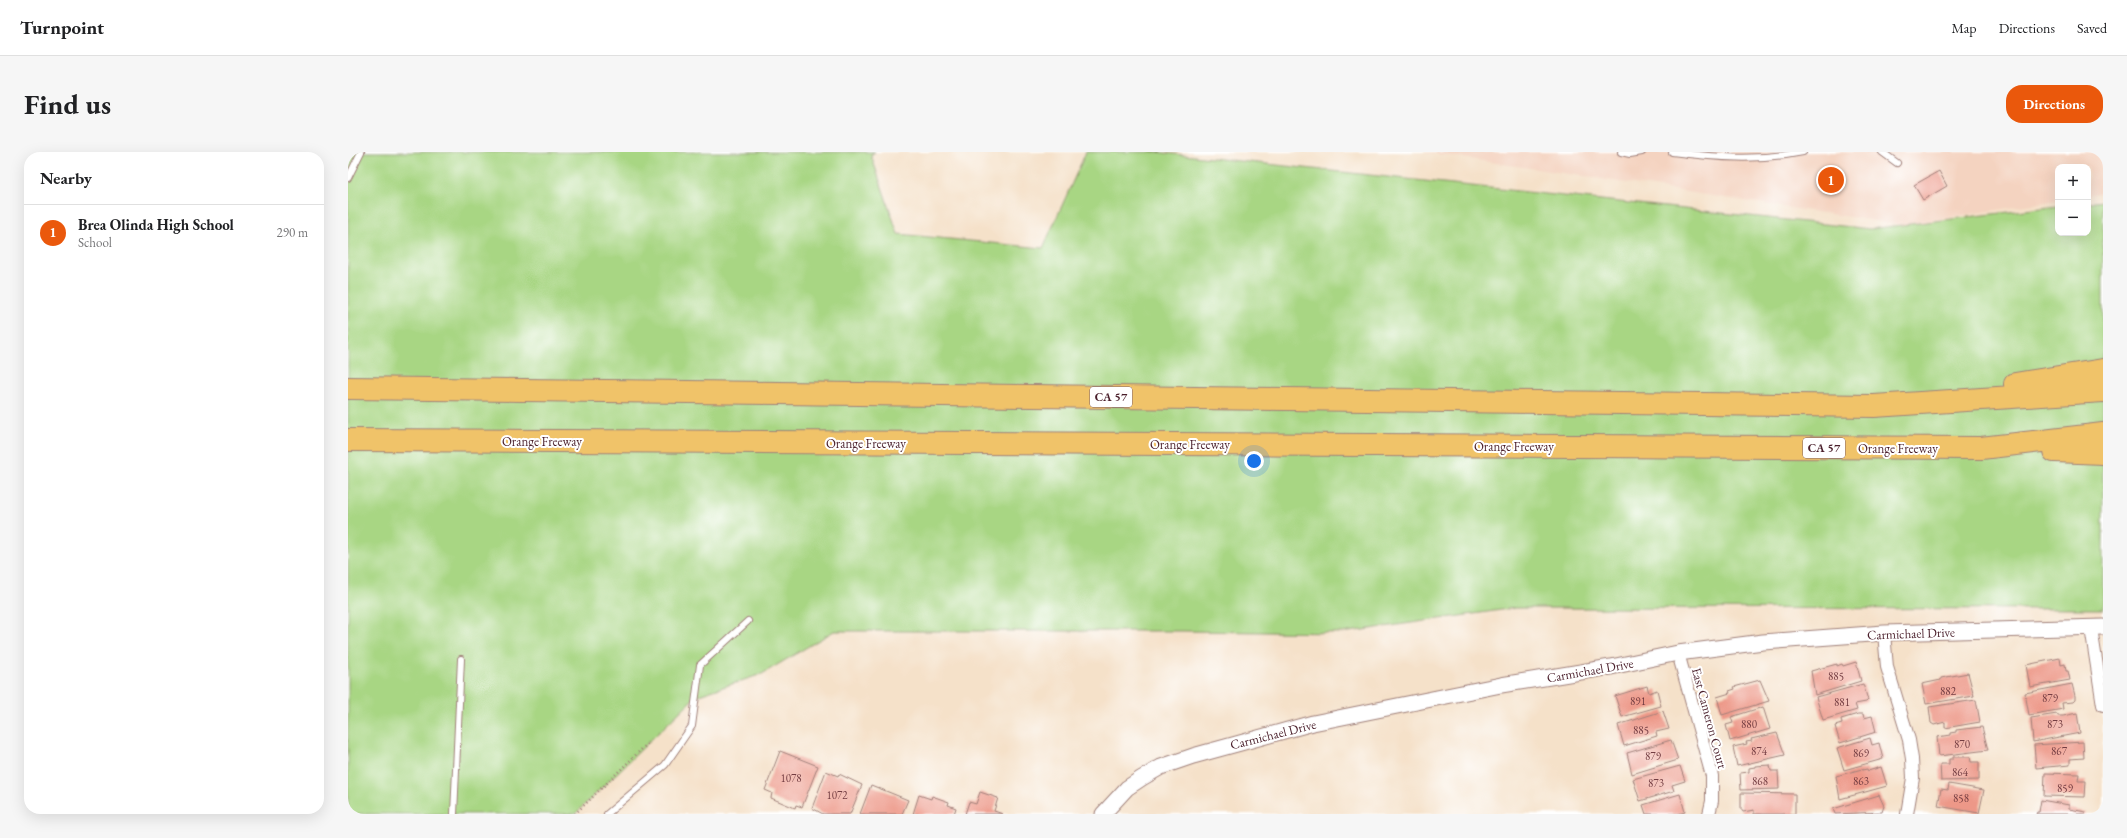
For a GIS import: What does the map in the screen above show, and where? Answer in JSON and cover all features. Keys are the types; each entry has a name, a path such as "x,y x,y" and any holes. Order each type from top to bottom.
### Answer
{"highway":[{"path":"1874,406 2103,370"},
{"name":"CA 57","path":"348,388 1874,406 2103,391"},
{"name":"Orange Freeway","path":"348,440 1981,448 2103,434"},
{"path":"1981,448 2103,453"}],"street":[{"name":"Carmichael Drive","path":"1103,814 1127,788 1160,767 1193,756 1313,724 1501,684 1611,667 1678,653 1763,642 1884,633 2097,628"},
{"path":"2097,628 2103,705"},
{"path":"1884,633 1887,667 1909,740 1912,759 1913,778 1907,814"},
{"name":"East Cameron Court","path":"1678,653 1712,776 1712,801 1709,814"}],"lane":[{"path":"348,178 361,152"},
{"path":"1621,152 1630,154 1642,152"},
{"path":"1672,152 1724,159 1781,157 1804,152"},
{"path":"1882,152 1897,163"},
{"path":"607,814 665,765 692,726 700,665 748,621"},
{"path":"454,814 461,659"}],"path":[{"path":"574,814 648,743"}],"shaded area":[{"path":"1424,152 2103,152 2103,192 2091,194 2091,164 2055,164 2055,200 1902,225"}],"green space":[{"path":"348,152 875,152 871,155 898,234 1043,248 1086,152 1156,152 1870,229 2055,206 2055,236 2091,236 2091,203 2103,201 2103,609 1515,608 1342,633 1182,631 834,631 762,674 696,696 575,814 348,814"}],"building":[{"path":"1939,171 1947,186 1923,200 1914,185"},
{"path":"2060,658 2061,665 2065,664 2070,680 2030,687 2026,665"},
{"path":"1856,662 1861,681 1815,695 1811,671 1837,664 1837,666 1842,664 1843,666"},
{"path":"1968,673 1974,696 1926,704 1922,684 1941,680 1941,678"},
{"path":"1760,680 1769,701 1722,715 1717,697 1730,693 1729,691 1735,689 1734,687"},
{"path":"1863,684 1868,700 1866,702 1855,704 1857,710 1823,720 1816,697"},
{"path":"2072,684 2075,696 2075,700 2073,702 2062,703 2063,709 2029,715 2025,693"},
{"path":"1647,686 1649,693 1657,690 1661,706 1622,717 1615,696"},
{"path":"1976,700 1980,722 1945,728 1945,722 1934,725 1931,723 1929,707"},
{"path":"1763,707 1770,729 1730,741 1726,725 1733,723 1731,717"},
{"path":"1663,711 1669,729 1656,732 1657,736 1624,746 1618,725"},
{"path":"2077,713 2080,733 2033,742 2031,718 2057,714 2058,716 2063,716"},
{"path":"1863,714 1864,718 1872,716 1876,732 1840,743 1835,726 1842,724 1841,719"},
{"path":"1982,727 1988,750 1939,756 1937,737 1950,735 1950,733 1956,732 1956,730"},
{"path":"1777,733 1785,755 1737,766 1733,747 1747,744 1746,742 1752,741 1751,739"},
{"path":"1870,738 1872,745 1879,743 1883,759 1844,770 1837,748"},
{"path":"1671,740 1678,760 1632,774 1627,753"},
{"path":"2083,742 2084,758 2070,759 2070,765 2036,768 2034,745"},
{"path":"780,751 818,766 802,807 796,805 795,808 771,798 772,793 765,790"},
{"path":"1953,757 1970,757 1971,762 1979,762 1979,780 1941,781 1940,764 1949,764 1949,759 1953,759"},
{"path":"1770,765 1771,771 1778,771 1779,789 1741,790 1740,773 1749,772 1749,768 1755,766"},
{"path":"1680,766 1685,781 1672,785 1674,791 1640,801 1633,779"},
{"path":"1881,767 1887,786 1840,799 1836,776 1862,769 1867,769 1868,771"},
{"path":"826,771 838,776 839,774 862,785 850,814 823,814 812,808"},
{"path":"2045,773 2079,774 2078,781 2086,781 2085,797 2044,796"},
{"path":"1949,784 1984,790 1979,813 1938,806 1941,789 1948,790"},
{"path":"871,785 908,800 902,814 860,814"},
{"path":"980,792 998,798 994,811 1003,814 965,814 969,802 976,804"},
{"path":"1741,793 1795,794 1795,814 1754,814 1754,810 1743,812 1741,809"},
{"path":"1680,794 1685,812 1678,814 1646,814 1643,805"},
{"path":"919,795 931,799 932,796 949,802 948,805 956,808 954,814 913,814"},
{"path":"1879,795 1884,806 1882,812 1835,814 1833,809"},
{"path":"2041,800 2069,805 2069,809 2086,812 2085,814 2036,814 2039,812"}],"place":[{"name":"Brea Olinda High School","path":"1831,180"}]}
